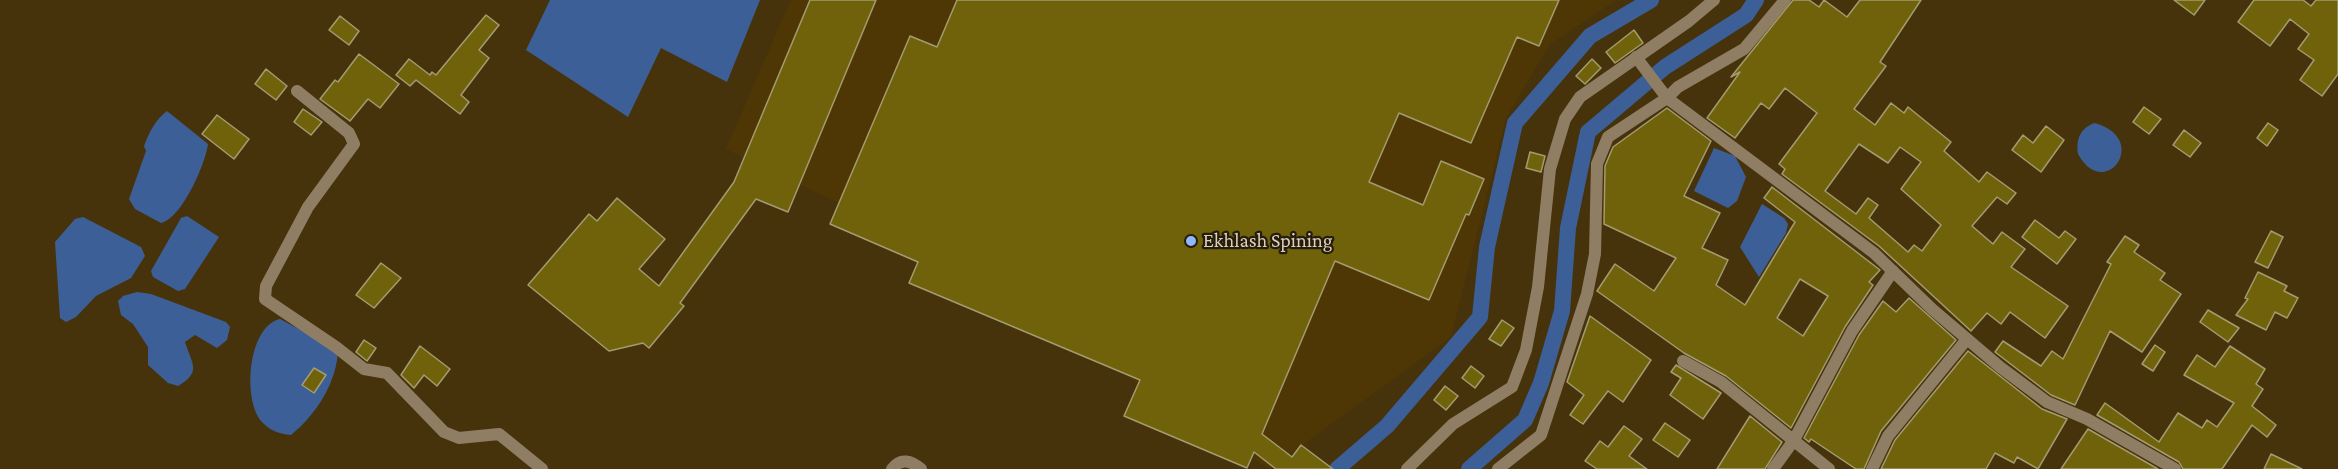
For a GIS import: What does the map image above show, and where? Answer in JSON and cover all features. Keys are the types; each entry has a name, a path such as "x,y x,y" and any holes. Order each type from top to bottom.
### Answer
{"street":[{"path":"1407,469 1453,424 1512,387 1526,350 1538,287 1550,169 1565,118 1580,97 1714,0"},
{"path":"1498,469 1541,435 1587,294 1595,254 1597,164 1608,137 1664,95 1744,49 1785,0"},
{"path":"1636,57 1664,95 1874,253 1967,339 2047,402 2087,419 2175,469"},
{"path":"297,91 349,133 354,144 309,207 266,286 265,299 364,369 387,373 444,432 459,438 499,434 542,469"},
{"path":"1773,469 1794,440 1852,331 1893,271"},
{"path":"1872,469 1888,436 1967,339"},
{"path":"1683,361 1720,382 1829,469"},
{"path":"892,469 905,460 921,469"}],"shaded area":[{"name":"Ekhlash Spining","path":"791,0 1616,0 1550,44 1506,118 1451,337 1269,469 936,250 726,149"}],"water":[{"path":"550,0 760,0 727,82 661,48 628,117 526,50"},
{"path":"167,111 208,144 191,190 177,212 161,223 135,209 129,199 146,151 144,146 146,141 156,123"},
{"path":"2094,123 2111,131 2120,141 2122,152 2118,162 2110,170 2100,172 2089,167 2078,154 2080,135 2085,128"},
{"path":"1714,148 1735,156 1746,177 1737,201 1728,208 1694,191"},
{"path":"1762,204 1784,218 1788,224 1786,233 1759,277 1740,247"},
{"path":"187,216 219,237 185,289 178,291 153,277 151,271 181,218"},
{"path":"83,217 141,247 145,256 131,278 96,296 76,317 66,322 60,318 55,242 75,219"},
{"path":"137,292 151,294 226,322 230,327 227,340 217,348 195,335 185,342 193,372 178,386 168,383 148,365 148,347 133,324 121,315 118,301 123,296"},
{"path":"280,319 338,350 334,374 324,397 309,418 291,435 275,432 262,422 256,412 250,382 255,349 261,335 269,325"}],"building":[{"path":"810,0 876,0 788,212 756,199 680,303 684,306 649,348 643,343 609,351 528,285 589,214 597,221 617,198 665,239 639,269 659,286 734,182"},
{"name":"Ekhlash Spining","path":"957,0 1559,0 1539,46 1517,37 1471,143 1399,113 1369,182 1423,205 1441,161 1484,179 1469,215 1466,214 1429,300 1335,261 1262,434 1292,457 1301,445 1333,469 1276,469 1254,452 1247,468 1124,416 1140,380 909,283 918,262 830,224 910,36 937,47"},
{"path":"1793,0 1809,0 1819,7 1824,0 1847,17 1860,0 1921,0 1880,62 1886,66 1854,109 1875,125 1891,103 1904,113 1908,107 1951,142 1944,151 1979,182 1987,172 2016,193 2007,204 1997,197 1972,226 1993,244 2002,232 2025,249 2011,267 2068,306 2045,338 2010,312 2001,324 1987,313 1971,331 1879,246 1782,174 1785,169 1779,164 1817,113 1785,88 1769,109 1761,103 1735,138 1707,118 1740,72 1731,77","holes":["1859,144 1888,163 1900,147 1921,162 1901,189 1941,225 1922,251 1914,245 1908,252 1869,218 1878,205 1868,198 1856,214 1825,191"]},
{"path":"2174,0 2205,0 2194,15"},
{"path":"2254,0 2303,0 2311,6 2316,0 2338,0 2338,74 2322,96 2300,80 2314,60 2298,49 2309,34 2290,19 2270,46 2238,22"},
{"path":"486,15 499,25 479,50 489,58 461,95 469,102 460,114 416,80 410,86 396,75 409,59 430,75 432,72 436,75"},
{"path":"340,16 359,31 349,45 329,30"},
{"path":"1634,30 1643,43 1615,63 1606,52"},
{"path":"359,54 399,84 380,108 368,99 350,121 320,99 335,80 338,82"},
{"path":"1592,59 1601,68 1585,84 1576,76"},
{"path":"266,69 287,86 276,100 255,84"},
{"path":"2144,107 2161,119 2149,134 2133,122"},
{"path":"1667,108 1711,141 1684,196 1720,213 1702,248 1728,260 1716,285 1745,305 1795,222 1764,198 1772,187 1880,270 1869,282 1873,285 1845,327 1791,428 1726,376 1684,353 1597,291 1615,264 1654,291 1676,258 1604,224 1605,166 1613,147","holes":["1800,279 1828,296 1803,336 1777,318"]},
{"path":"303,109 322,122 311,135 294,122"},
{"path":"217,115 249,139 234,159 202,134"},
{"path":"2268,123 2278,130 2267,146 2257,138"},
{"path":"2046,126 2064,140 2041,172 2012,150 2023,135 2033,143"},
{"path":"2184,130 2201,143 2190,157 2173,145"},
{"path":"1530,152 1545,156 1541,172 1526,168"},
{"path":"2035,220 2059,238 2065,231 2076,239 2057,264 2022,237"},
{"path":"2271,231 2283,237 2268,268 2255,262"},
{"path":"2125,236 2139,245 2134,252 2165,273 2160,280 2181,294 2142,352 2110,331 2075,405 2051,395 1995,352 2003,341 2041,366 2052,351 2063,359 2111,264 2107,262"},
{"path":"381,263 401,278 374,308 356,295"},
{"path":"2258,272 2287,286 2284,291 2298,298 2287,318 2275,312 2266,330 2236,315 2248,299 2245,298"},
{"path":"1909,298 1956,340 1881,431 1864,469 1856,469 1811,439 1809,442 1804,438 1859,335 1883,301 1896,312"},
{"path":"2208,310 2239,328 2228,342 2200,322"},
{"path":"1590,316 1651,360 1623,402 1608,391 1583,424 1570,415 1584,395 1567,382"},
{"path":"1502,320 1514,328 1501,346 1489,339"},
{"path":"364,340 376,348 367,361 356,352"},
{"path":"2155,345 2165,352 2153,371 2142,364"},
{"path":"420,346 450,369 437,386 424,375 414,388 401,375"},
{"path":"2230,346 2265,369 2256,384 2263,389 2252,406 2276,425 2267,437 2252,425 2222,469 2183,469 2179,462 2097,415 2105,403 2159,442 2178,413 2202,428 2207,420 2217,427 2234,403 2184,375 2197,355 2215,367"},
{"path":"1968,351 2042,409 2067,419 2038,469 2017,457 2014,463 1995,453 1986,469 1881,469 1895,440"},
{"path":"1676,365 1721,393 1703,419 1670,395 1681,378 1671,372"},
{"path":"1471,366 1484,376 1475,388 1462,378"},
{"path":"314,368 326,375 314,393 302,385"},
{"path":"1445,386 1458,396 1446,410 1434,400"},
{"path":"1750,416 1782,442 1765,469 1717,469"},
{"path":"1665,423 1690,440 1678,457 1653,440"},
{"path":"1624,426 1642,439 1629,456 1647,469 1597,469 1585,461 1600,441 1608,447"},
{"path":"2088,429 2158,469 2061,469"},
{"path":"2271,454 2302,469 2264,469"}],"waterway":[{"path":"1337,469 1387,426 1480,317 1487,247 1515,123 1590,36 1651,0"},
{"path":"1469,469 1525,420 1541,383 1562,311 1568,228 1588,132 1665,67 1746,15 1756,0"}],"place":[{"name":"Ekhlash Spining","path":"1191,241"}]}
